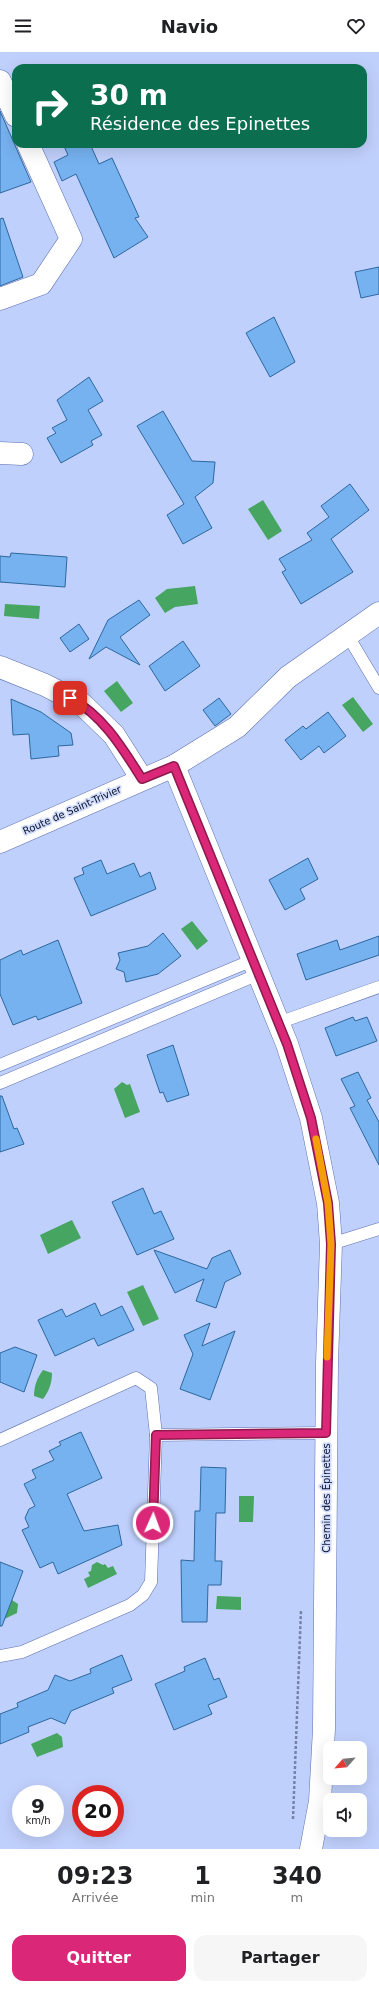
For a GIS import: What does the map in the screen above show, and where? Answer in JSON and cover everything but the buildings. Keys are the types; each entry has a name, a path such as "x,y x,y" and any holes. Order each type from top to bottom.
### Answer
{"street":[{"path":"0,81 12,107"},
{"path":"0,299 41,284 71,239 30,148"},
{"path":"0,453 22,454"},
{"name":"Route de Saint-Trivier","path":"0,842 174,766 237,727 288,677 379,613"},
{"path":"0,667 45,685 82,704 114,735 142,779"},
{"name":"Chemin des Épinettes","path":"174,766 278,1023 311,1118 328,1203 331,1244 326,1433 324,1729 320,1801 311,1849"}],"lane":[{"path":"348,636 379,688"},
{"path":"0,1065 256,967"},
{"path":"0,1083 256,967"},
{"path":"278,1023 379,987"},
{"path":"331,1244 379,1229"},
{"path":"0,1440 136,1378 151,1388 156,1435 151,1582 143,1595 130,1606 22,1652 0,1656"},
{"path":"156,1435 326,1433"}],"path":[{"path":"292,1826 301,1606"}],"shaded area":[{"path":"263,500 282,531 268,540 248,509"},
{"path":"195,586 198,604 175,607 165,613 155,598 167,589"},
{"path":"5,604 40,606 39,619 4,616"},
{"path":"117,681 133,703 121,712 104,691"},
{"path":"353,697 373,724 363,732 342,705"},
{"path":"192,921 208,941 197,950 181,929"},
{"path":"122,1082 127,1085 130,1084 140,1112 125,1118 114,1089"},
{"path":"72,1220 81,1238 48,1254 40,1235"},
{"path":"143,1285 159,1319 143,1326 127,1292"},
{"path":"43,1370 52,1373 50,1387 43,1399 34,1396 36,1382"},
{"path":"239,1496 254,1496 253,1522 239,1522"},
{"path":"97,1562 103,1565 105,1564 108,1568 113,1566 117,1574 88,1588 84,1579 90,1576 88,1572 91,1571 92,1565"},
{"path":"217,1596 241,1597 241,1610 216,1609"},
{"path":"12,1600 18,1604 17,1613 0,1621 0,1603"},
{"path":"57,1733 62,1737 63,1747 37,1757 31,1744"}],"slow traffic":[{"path":"316,1139 328,1203 331,1244 327,1357"}],"route":[{"path":"70,698 82,704 114,735 142,779 174,766 287,1044 311,1118 328,1203 331,1244 326,1433 156,1435 153,1523"}]}
